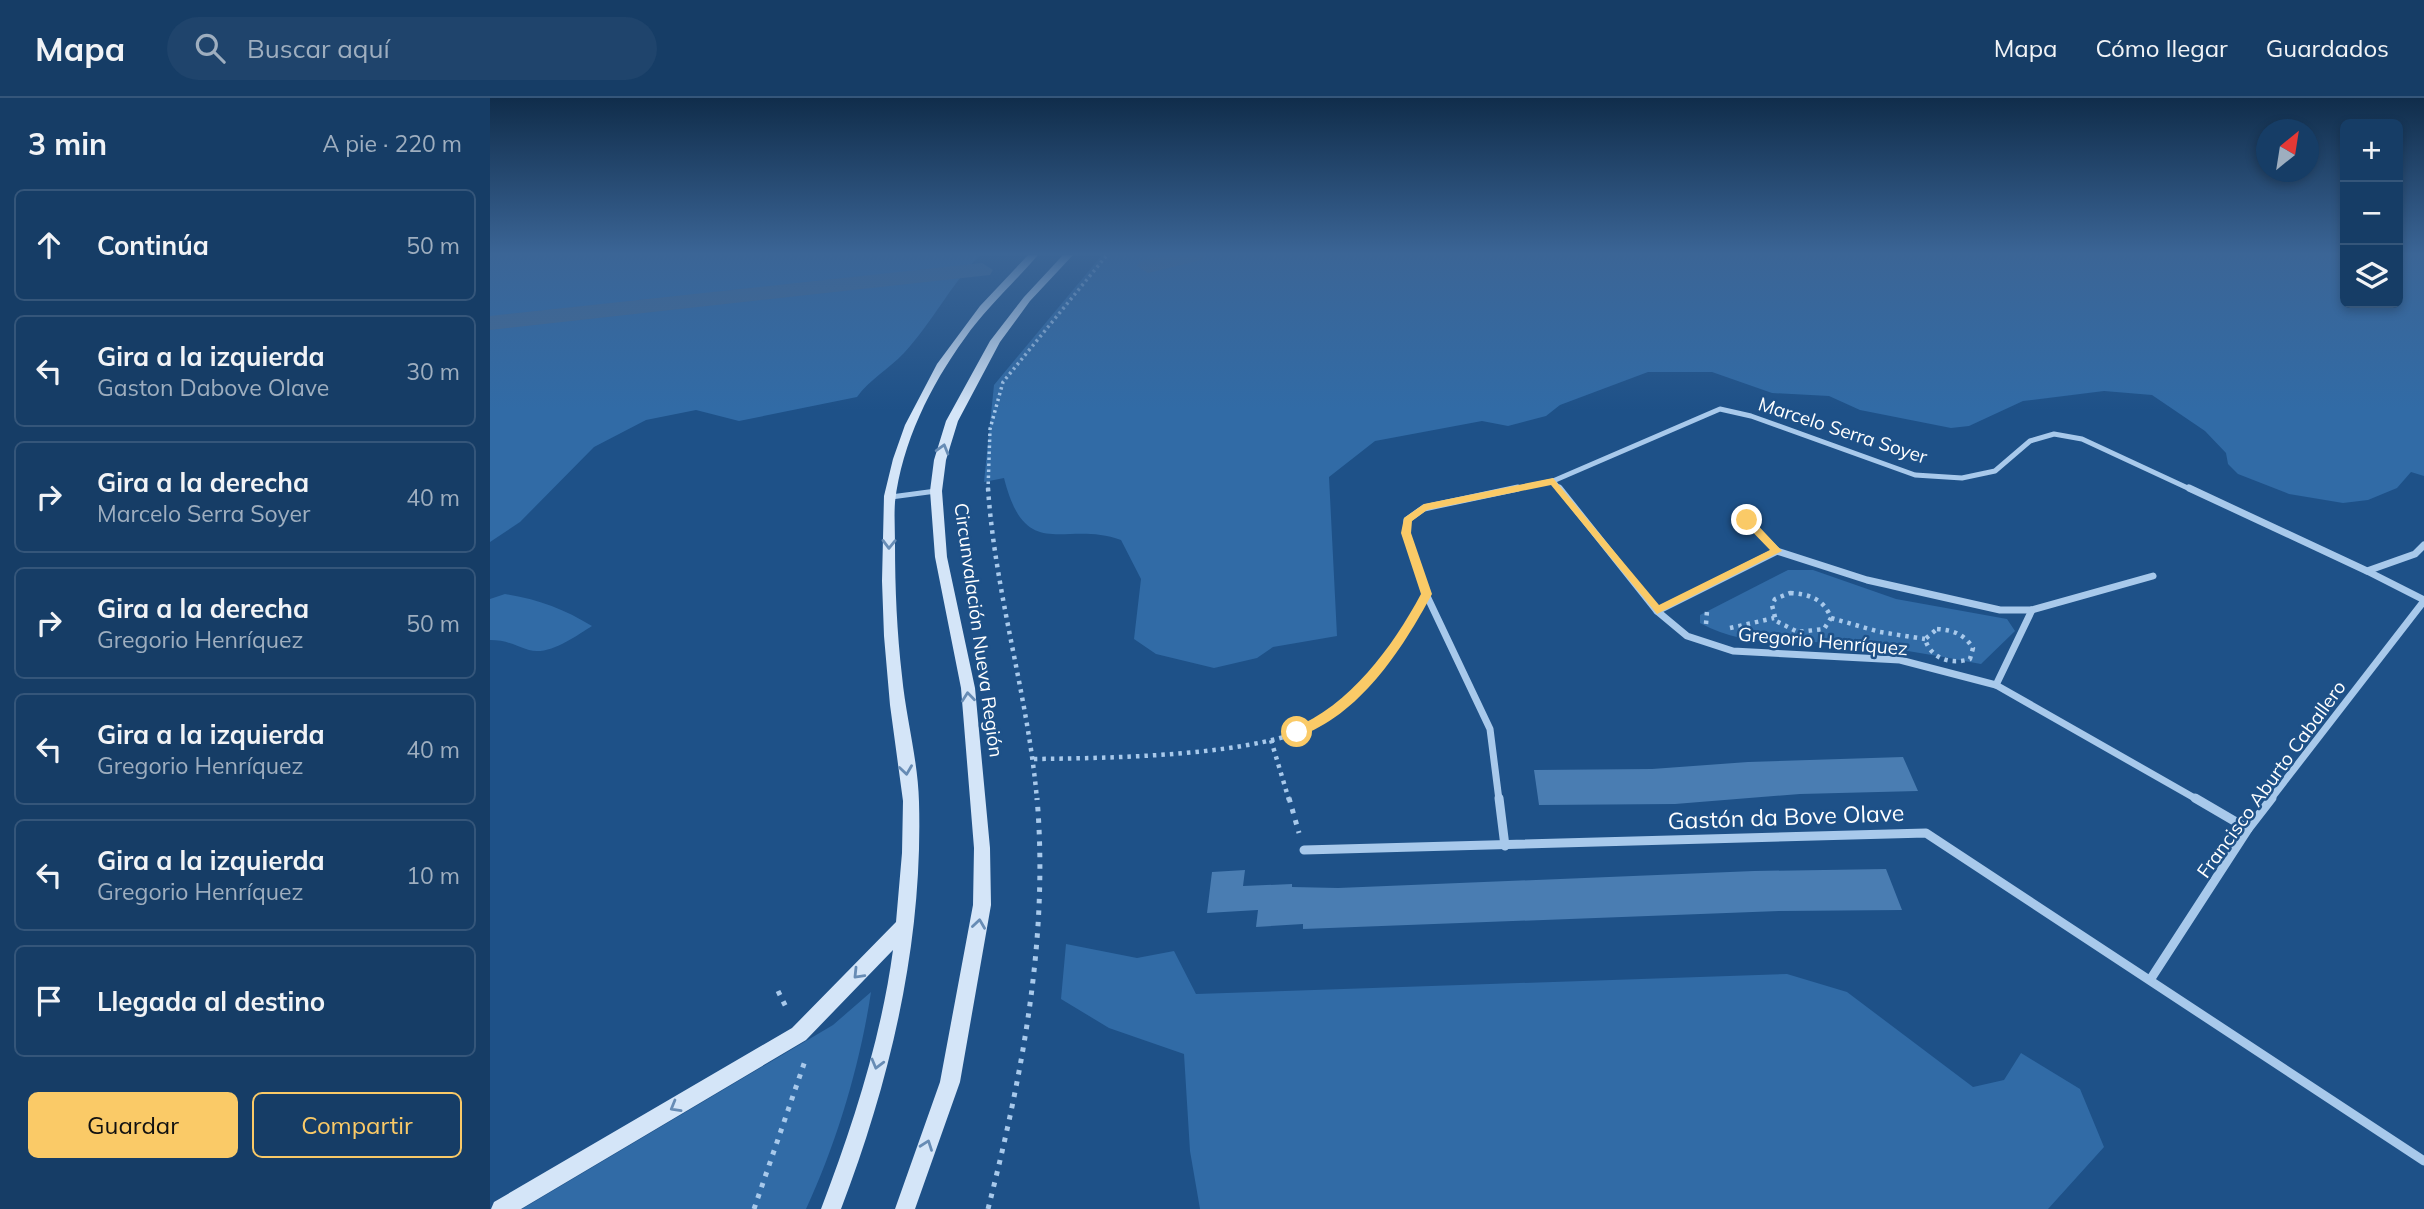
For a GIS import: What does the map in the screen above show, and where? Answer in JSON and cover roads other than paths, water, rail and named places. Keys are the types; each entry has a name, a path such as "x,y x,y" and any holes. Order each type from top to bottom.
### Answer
{"main road":[{"path":"831,1209 853,1155 886,1028 909,897 911,799 887,604 890,498 904,443 936,372 953,342 982,307"},
{"name":"Circunvalación Nueva Región","path":"905,1209 950,1082 982,905 982,848 968,688 941,557 936,491 940,460 951,421 995,341 1021,307"},
{"path":"501,1209 799,1034 905,925"}],"street":[{"name":"Marcelo Serra Soyer","path":"1505,846 1490,729 1426,594 1406,533 1407,520 1424,508 1553,481 1720,410 1751,416 1916,475 1962,478 1995,471 2030,441 2054,434 2082,439 2424,600"},
{"name":"Gregorio Henríquez","path":"1553,481 1657,611 1687,636 1733,651 1900,660 1996,685 2248,829"},
{"path":"1747,520 1777,551 1867,580 2000,610 2032,610 2152,576"},
{"path":"2367,571 2415,554 2424,545"},
{"path":"1657,611 1777,551"},
{"name":"Francisco Aburto Caballero","path":"2150,980 2248,829 2424,600"},
{"path":"1996,685 2032,610"},
{"name":"Gastón da Bove Olave","path":"1304,850 1926,833 2424,1161"}],"lane":[{"path":"890,498 936,491"}],"waterway":[{"path":"490,323 640,307"}]}
